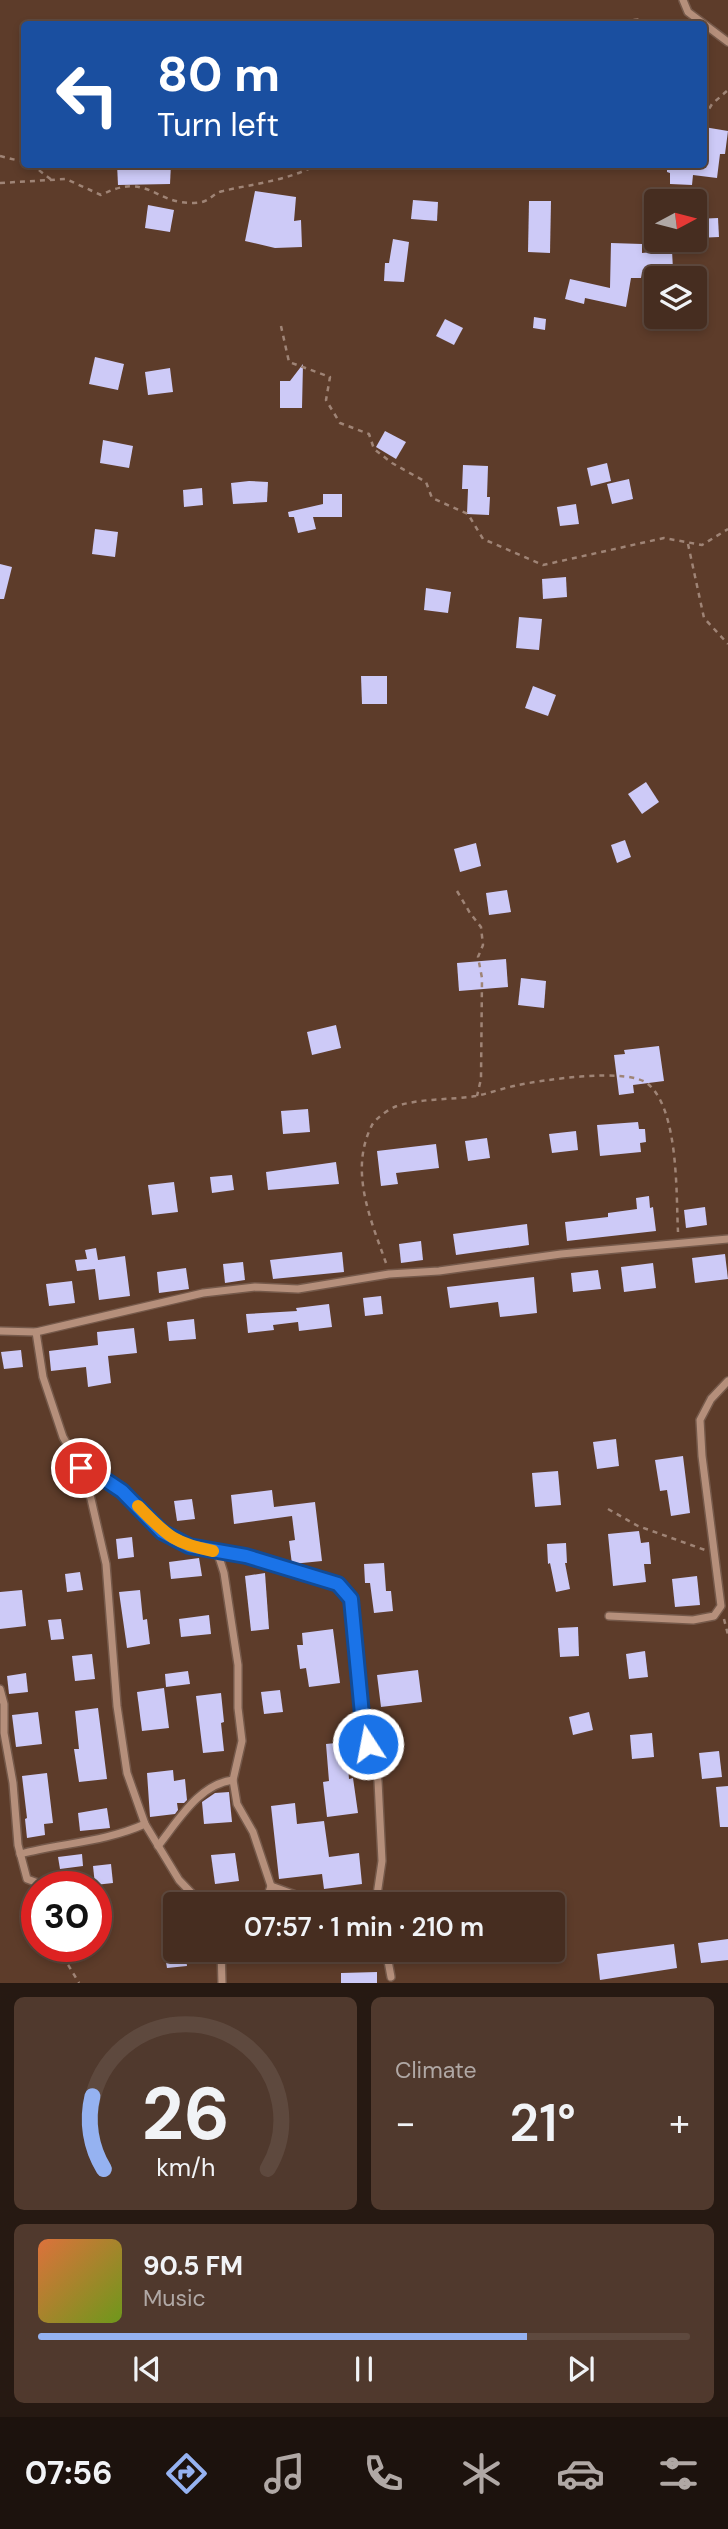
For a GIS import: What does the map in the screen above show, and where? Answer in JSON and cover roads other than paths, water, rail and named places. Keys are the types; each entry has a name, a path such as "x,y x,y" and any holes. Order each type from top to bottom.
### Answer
{"street":[{"path":"683,0 688,12 700,21"},
{"path":"707,26 728,42"},
{"path":"0,1331 36,1332 203,1293 256,1287 298,1289 389,1274 439,1271 562,1254 728,1239"},
{"path":"36,1332 43,1377 64,1437 88,1486 106,1564 117,1706 127,1773 145,1824 179,1880 190,1892"},
{"path":"609,1616 693,1620 714,1616 721,1606 702,1457 700,1420 712,1399 728,1381"},
{"path":"81,1468 122,1491 162,1532 189,1546 246,1556 338,1584 351,1599 363,1725 378,1781 382,1861 377,1892"},
{"path":"217,1551 224,1573 238,1665 238,1707 242,1741 233,1780 237,1804 253,1832 271,1886 269,1892"},
{"path":"0,1689 4,1704 4,1733 20,1854 25,1871"},
{"path":"158,1846 200,1796 220,1782 233,1780"},
{"path":"20,1854 54,1845 93,1841 125,1833 145,1824"},
{"path":"271,1886 287,1892"},
{"path":"221,1962 222,1983"},
{"path":"388,1962 391,1977"}]}
